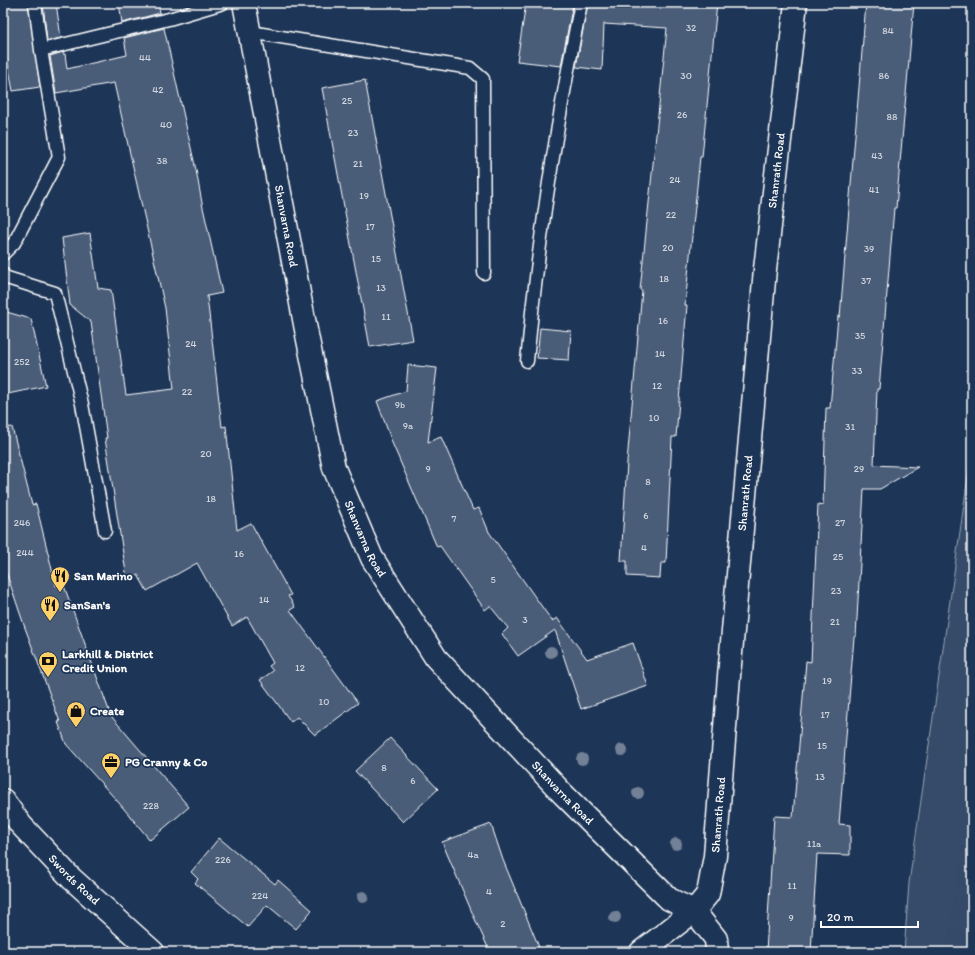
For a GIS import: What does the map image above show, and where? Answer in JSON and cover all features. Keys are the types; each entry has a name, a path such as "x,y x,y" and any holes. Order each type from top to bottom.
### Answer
{"street":[{"name":"Shanvarna Road","path":"244,3 305,327 334,468 372,558 436,658 564,794 669,899 694,911 716,939 717,952"},
{"name":"Shanrath Road","path":"641,952 694,911 708,894 715,856 729,676 765,268 796,3"},
{"name":"Swords Road","path":"3,800 20,826 71,878 153,952"}],"lane":[{"path":"3,254 14,243 59,157 41,50 35,3"},
{"path":"41,50 169,19 223,3"},
{"path":"527,361 534,289 563,92 580,3"},
{"path":"250,32 470,68 483,80 484,273"},
{"path":"3,274 4,277 55,293 82,404 105,531"}],"shaded area":[{"path":"972,449 972,939 970,952 904,952 909,883"}],"building":[{"path":"3,3 28,3 40,87 13,91 3,38"},
{"path":"43,3 56,3 61,38 47,41"},
{"path":"119,3 158,3 160,13 122,23"},
{"path":"526,3 573,3 561,66 517,61"},
{"path":"588,3 717,3 702,157 700,157 685,305 687,305 676,437 672,437 666,563 661,563 660,578 627,576 627,561 621,561 627,462 642,290 640,290 667,28 604,24 602,70 576,67"},
{"path":"866,3 914,3 896,208 894,208 879,389 877,389 874,465 918,467 880,489 864,489 856,637 854,637 839,824 850,825 850,855 817,854 811,952 766,952 774,816 793,817 806,661 811,662 818,504 823,505 826,408 830,408 838,316 840,317"},
{"path":"164,28 222,293 207,296 222,427 226,426 237,530 251,523 291,595 288,596 295,607 290,610 358,703 315,735 297,717 291,722 260,680 273,671 269,666 273,663 247,617 232,626 197,563 147,591 138,575 127,579 105,438 107,438 91,322 70,305 62,238 90,233 98,288 111,290 126,395 174,389 165,308 114,83 56,93 50,56 63,52 63,54 65,54 67,69 127,55 124,38"},
{"path":"365,80 413,340 370,347 322,88"},
{"path":"3,311 31,319 46,386 3,395"},
{"path":"540,328 571,331 569,360 537,358"},
{"path":"408,365 437,368 428,442 441,437 473,510 479,508 489,532 552,621 557,618 587,659 633,643 648,686 581,709 555,630 518,656 502,634 508,628 490,606 485,610 440,546 437,547 393,445 377,401 406,391"},
{"path":"12,427 32,505 36,504 56,586 63,583 111,716 189,807 150,840 66,744 58,722 60,722 3,563 3,428"},
{"path":"390,738 438,789 403,822 355,771"},
{"path":"491,824 503,860 541,952 490,952 442,842"},
{"path":"219,838 275,884 278,880 312,910 296,929 267,905 248,927 195,883 198,879 191,872"}],"tunnel":[{"path":"957,952 972,848"}],"place":[{"name":"San Marino","path":"60,593"},
{"name":"SanSan's","path":"50,622"},
{"name":"Larkhill & District Credit Union","path":"48,678"},
{"name":"Create","path":"76,728"},
{"name":"PG Cranny & Co","path":"111,779"}]}
